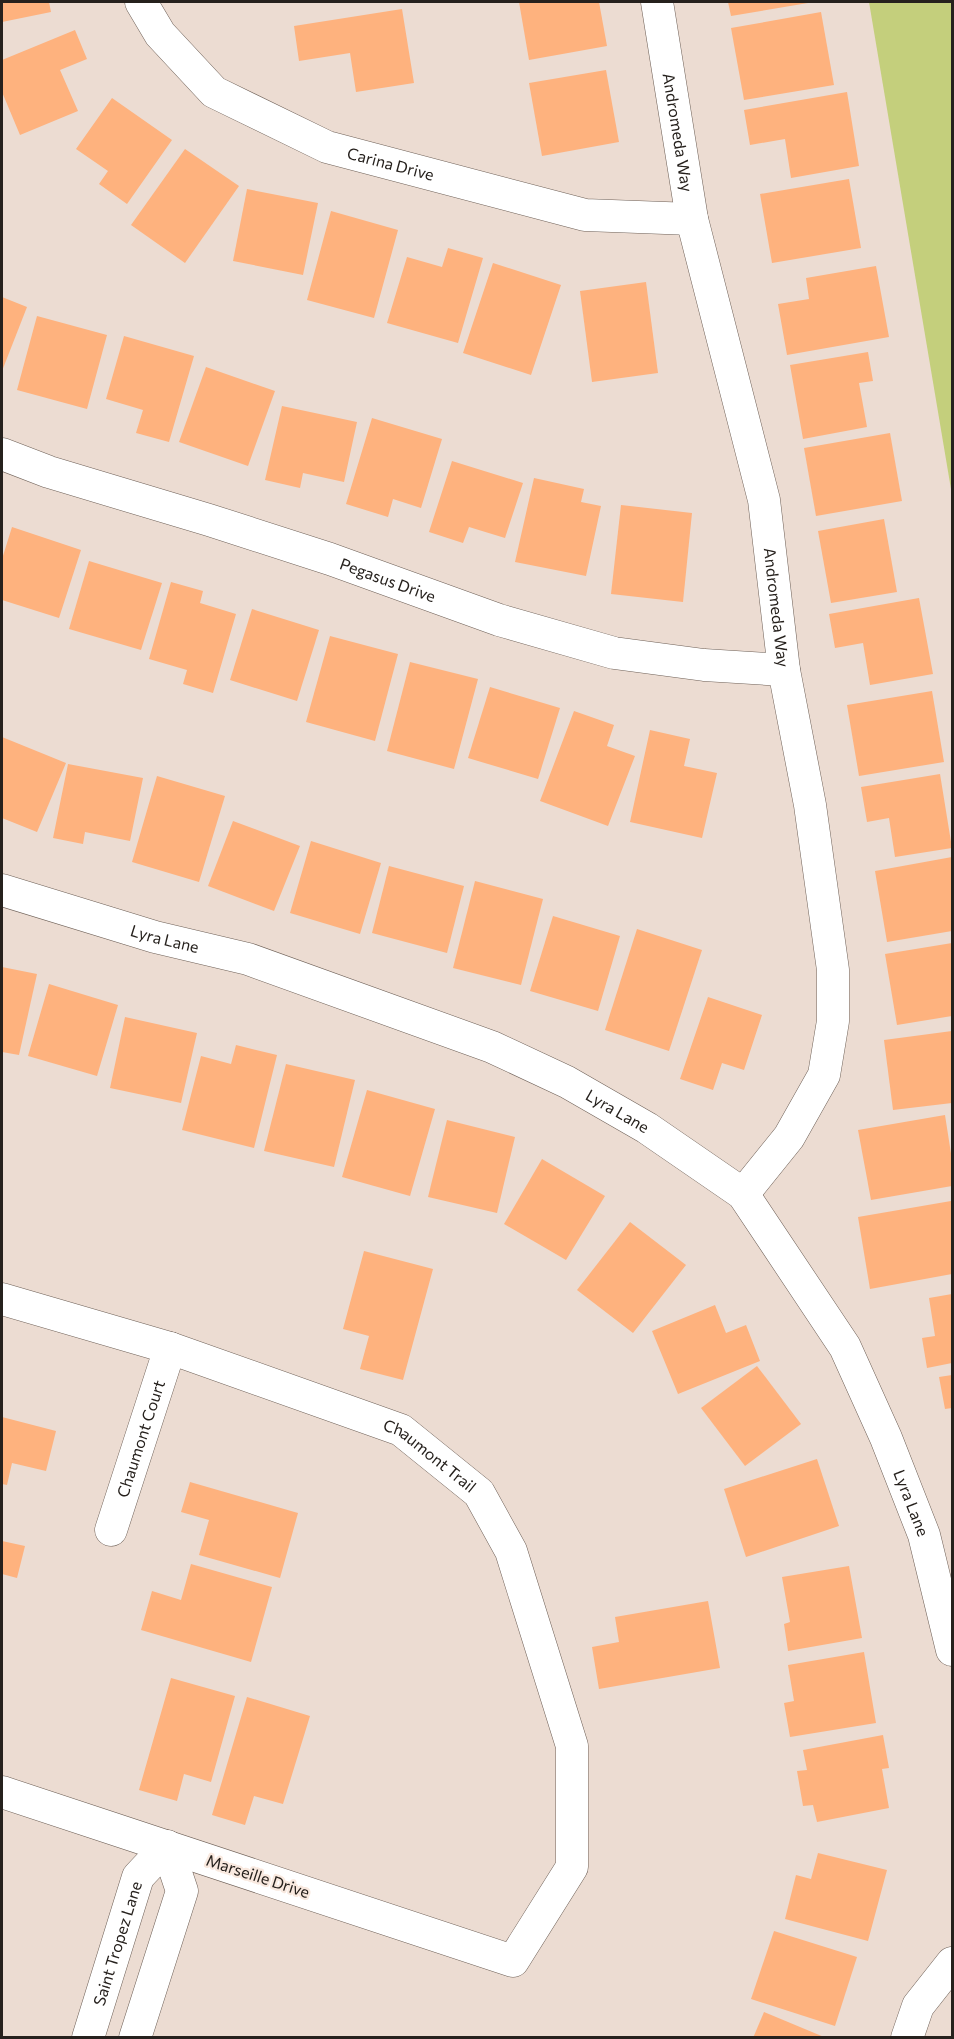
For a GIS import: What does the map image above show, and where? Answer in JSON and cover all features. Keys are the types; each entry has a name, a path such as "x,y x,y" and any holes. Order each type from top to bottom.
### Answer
{"street":[{"name":"Carina Drive","path":"141,2 160,34 214,92 327,147 585,215 692,219"},
{"name":"Andromeda Way","path":"657,2 692,219 764,500 784,670 810,805 833,970 833,1021 824,1075 789,1137 743,1194"},
{"name":"Pegasus Drive","path":"2,454 49,472 330,559 499,620 614,653 704,665 784,670"},
{"name":"Lyra Lane","path":"2,890 155,937 248,959 492,1047 567,1082 647,1128 743,1194 845,1347 886,1438 924,1535 952,1650"},
{"name":"Chaumont Trail","path":"2,1299 171,1348 401,1430 479,1493 511,1551 572,1746 572,1867 513,1961"},
{"name":"Chaumont Court","path":"111,1530 171,1348"},
{"name":"Marseille Drive","path":"2,1792 513,1961"},
{"name":"Saint Tropez Lane","path":"88,2037 138,1877 167,1846"},
{"path":"135,2037 182,1891 167,1846"},
{"path":"907,2037 918,2006 952,1964"}],"green space":[{"path":"869,2 952,2 952,495"}],"building":[{"path":"2,2 49,2 51,12 2,22"},
{"path":"519,2 599,2 607,46 529,60"},
{"path":"728,2 808,2 808,3 731,16"},
{"path":"402,9 414,83 356,92 350,53 299,61 294,26"},
{"path":"821,12 834,85 744,100 731,28"},
{"path":"75,30 87,59 60,70 78,111 20,135 2,92 2,60"},
{"path":"606,70 619,142 542,156 529,83"},
{"path":"847,92 859,166 791,178 785,139 750,145 744,110"},
{"path":"112,98 172,140 127,204 99,184 108,171 76,149"},
{"path":"185,149 239,186 185,263 131,225"},
{"path":"849,179 861,248 772,263 760,194"},
{"path":"247,189 318,203 303,275 233,261"},
{"path":"331,211 398,230 374,318 307,300"},
{"path":"448,248 483,258 458,343 387,323 407,257 442,267"},
{"path":"493,263 561,285 531,375 463,353"},
{"path":"876,266 889,337 787,355 778,304 809,299 806,278"},
{"path":"646,282 658,373 592,382 580,291"},
{"path":"2,297 27,307 2,371"},
{"path":"37,316 107,335 87,409 17,390"},
{"path":"124,336 194,356 169,442 136,433 143,410 106,399"},
{"path":"868,352 873,381 859,383 867,427 803,439 790,365"},
{"path":"206,367 275,391 248,466 179,442"},
{"path":"282,406 357,422 344,482 303,473 300,488 265,480"},
{"path":"372,418 442,439 421,508 393,499 388,517 346,504"},
{"path":"890,433 902,501 816,516 804,448"},
{"path":"452,461 523,483 505,538 469,527 463,543 429,532"},
{"path":"534,478 584,489 581,502 601,506 586,576 515,562"},
{"path":"621,505 692,513 683,602 611,594"},
{"path":"884,519 897,592 831,603 818,531"},
{"path":"12,527 81,550 59,618 2,600 2,559"},
{"path":"89,561 162,583 141,650 69,629"},
{"path":"171,582 203,591 200,603 236,614 213,693 183,684 187,670 149,659"},
{"path":"919,598 933,674 870,685 863,643 835,648 829,614"},
{"path":"252,609 319,630 297,701 230,680"},
{"path":"330,636 398,654 375,741 306,722"},
{"path":"410,662 478,679 454,769 387,751"},
{"path":"490,687 560,708 538,779 468,758"},
{"path":"932,691 944,762 859,776 847,705"},
{"path":"574,711 614,725 607,746 635,756 608,826 540,801"},
{"path":"650,730 690,739 684,766 717,773 702,838 630,822"},
{"path":"2,737 66,763 37,832 2,818"},
{"path":"68,764 143,778 130,841 85,832 83,844 53,838"},
{"path":"940,774 952,848 895,857 889,818 867,822 861,787"},
{"path":"157,776 225,796 199,882 132,862"},
{"path":"233,821 300,846 274,911 208,886"},
{"path":"311,841 381,863 360,934 290,913"},
{"path":"952,857 952,931 887,942 875,871"},
{"path":"389,866 464,886 447,953 372,933"},
{"path":"475,881 543,899 521,985 453,968"},
{"path":"553,916 620,936 598,1011 530,991"},
{"path":"637,929 702,950 669,1051 605,1030"},
{"path":"952,943 952,1016 897,1025 885,954"},
{"path":"2,967 37,974 19,1055 2,1052"},
{"path":"49,984 118,1005 97,1076 28,1056"},
{"path":"708,997 762,1015 744,1070 722,1063 713,1090 680,1079"},
{"path":"125,1017 197,1033 181,1103 110,1088"},
{"path":"952,1031 952,1103 893,1110 884,1040"},
{"path":"236,1045 277,1055 254,1148 182,1130 201,1056 231,1064"},
{"path":"286,1064 355,1080 334,1167 264,1151"},
{"path":"367,1090 435,1109 410,1196 342,1177"},
{"path":"945,1115 952,1160 952,1186 871,1200 858,1130"},
{"path":"447,1120 515,1137 497,1213 428,1197"},
{"path":"542,1159 605,1196 566,1260 504,1224"},
{"path":"951,1201 952,1274 870,1289 858,1217"},
{"path":"630,1222 686,1265 633,1333 577,1290"},
{"path":"364,1251 433,1269 403,1380 360,1369 369,1336 343,1329"},
{"path":"952,1294 952,1363 927,1368 922,1338 935,1336 929,1298"},
{"path":"715,1305 726,1333 746,1325 760,1361 678,1394 652,1331"},
{"path":"757,1366 801,1424 745,1466 701,1408"},
{"path":"952,1375 952,1408 945,1409 939,1377"},
{"path":"2,1417 56,1431 46,1471 12,1463 7,1485 2,1484"},
{"path":"817,1459 839,1526 746,1557 724,1489"},
{"path":"190,1482 298,1513 280,1578 199,1555 209,1520 181,1512"},
{"path":"2,1541 25,1546 17,1578 2,1574"},
{"path":"191,1564 272,1587 251,1662 141,1630 152,1591 181,1600"},
{"path":"849,1566 862,1638 788,1651 784,1624 790,1622 782,1577"},
{"path":"708,1601 720,1668 599,1689 592,1647 619,1642 615,1617"},
{"path":"864,1652 876,1723 790,1737 784,1703 794,1701 788,1665"},
{"path":"171,1678 235,1696 211,1782 184,1774 177,1801 139,1790"},
{"path":"247,1697 310,1716 283,1804 254,1796 245,1825 212,1815"},
{"path":"883,1735 889,1768 882,1769 889,1808 817,1822 813,1805 803,1806 797,1771 807,1770 803,1750"},
{"path":"818,1853 887,1870 868,1941 785,1919 796,1875 811,1879"},
{"path":"774,1931 857,1957 835,2026 751,1999"},
{"path":"764,2012 824,2037 824,2038 753,2038"}]}
